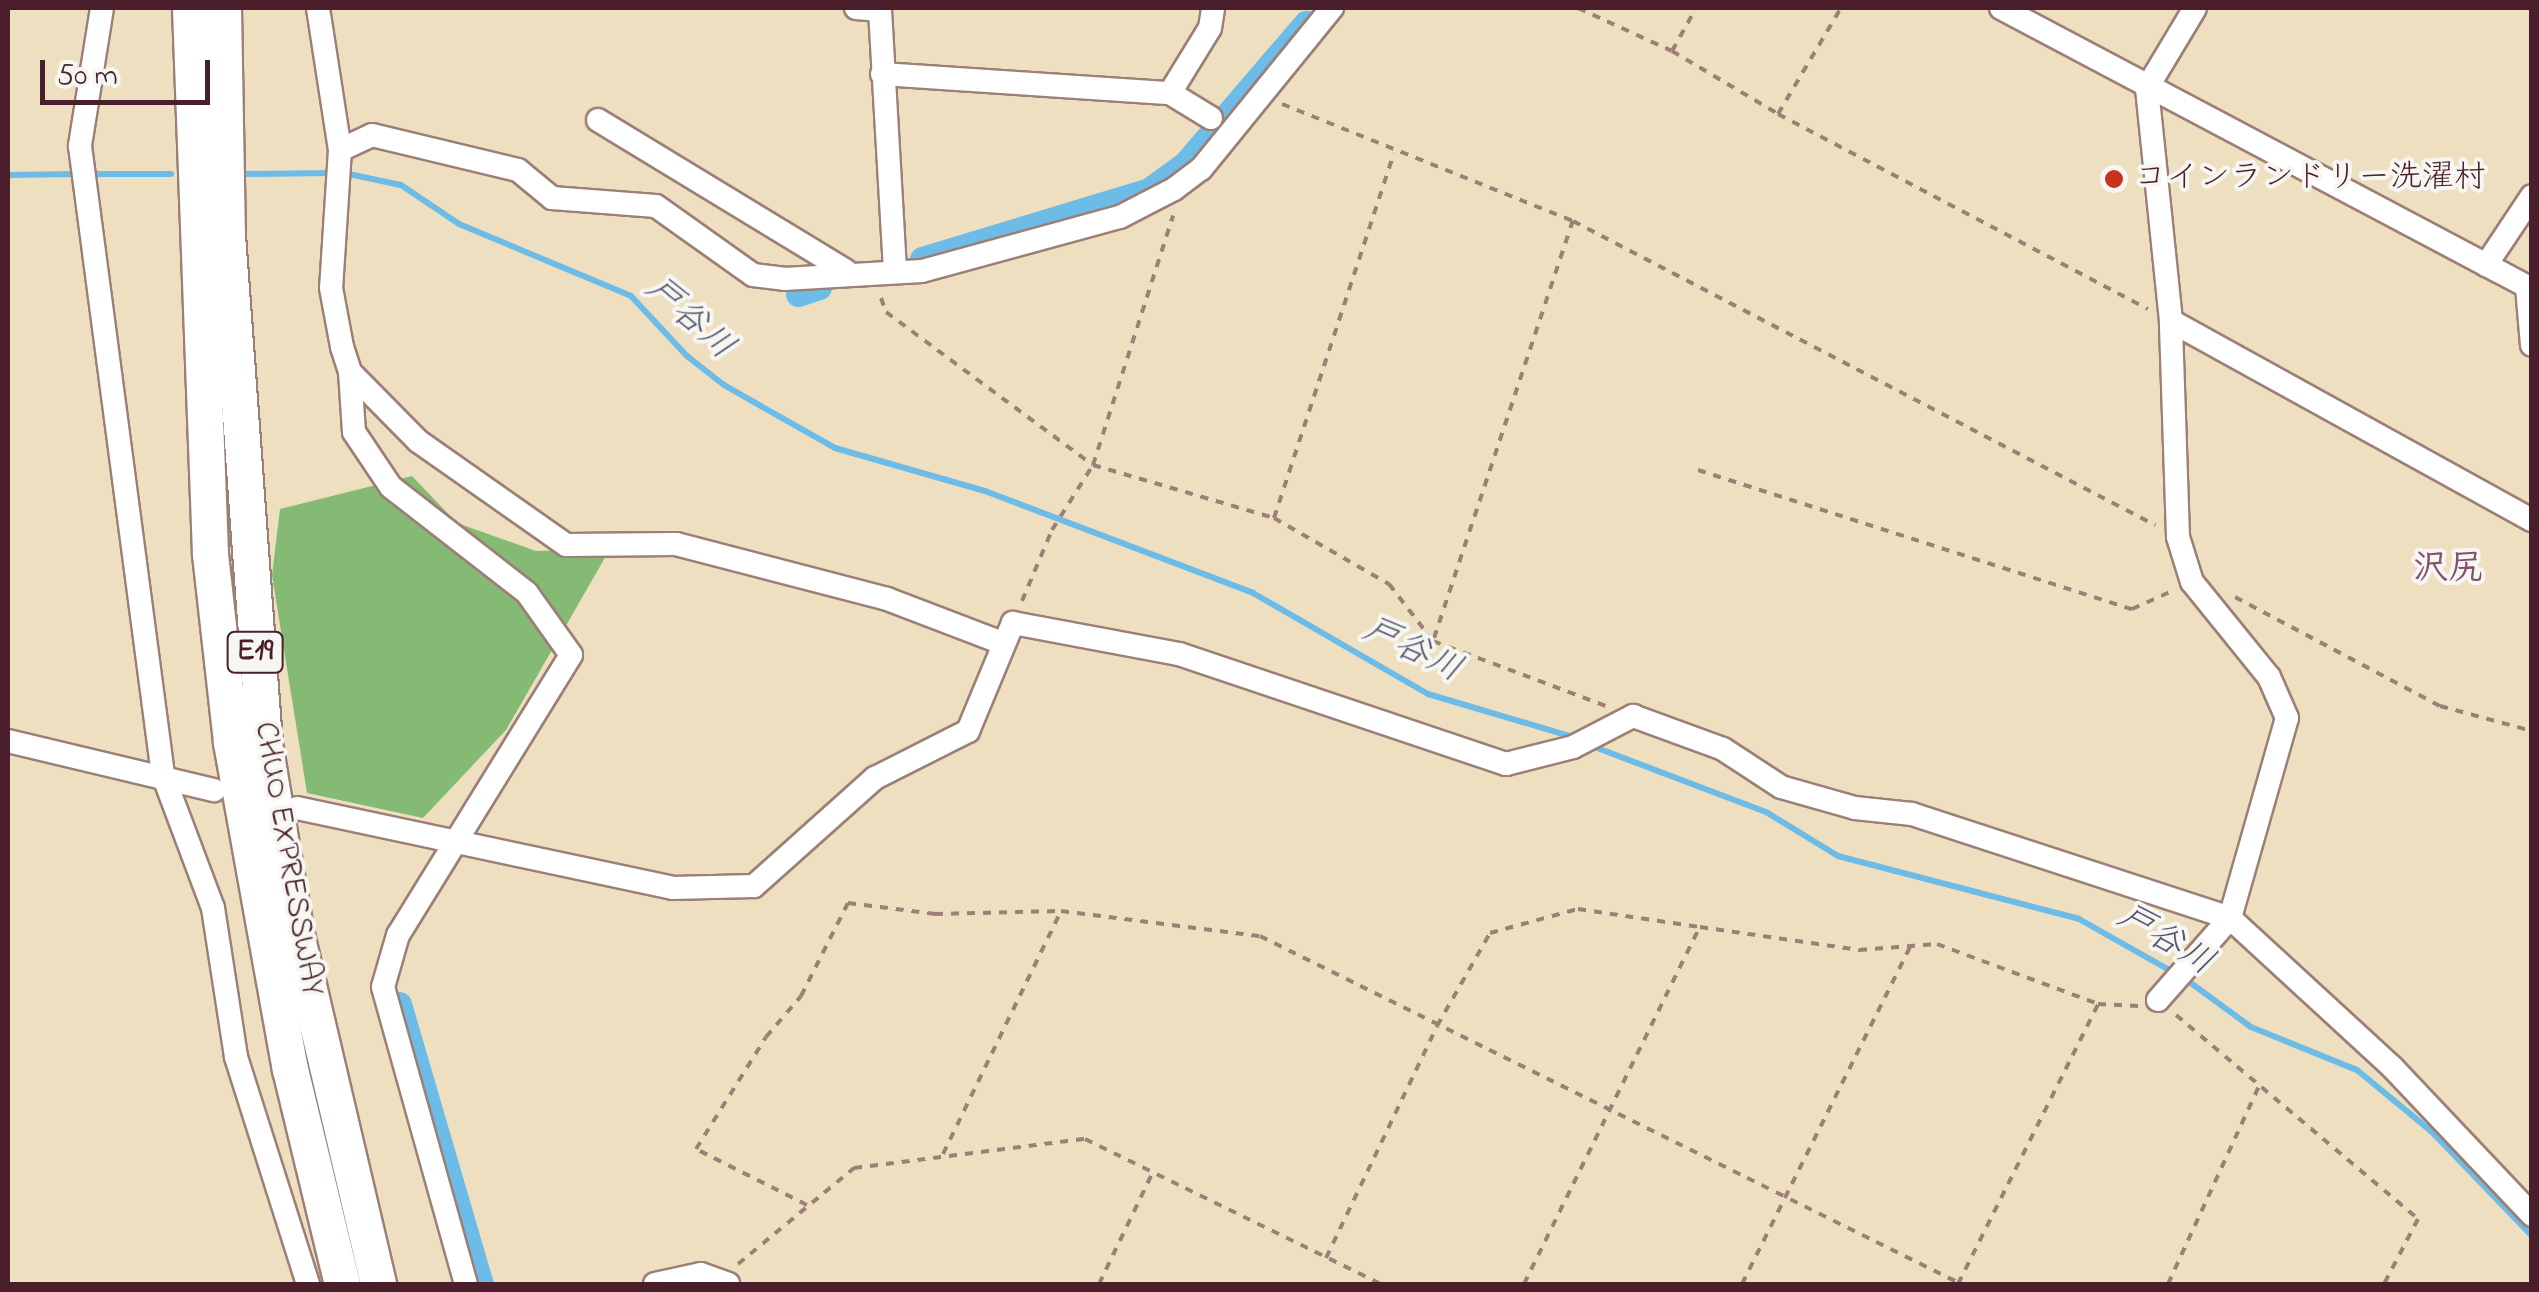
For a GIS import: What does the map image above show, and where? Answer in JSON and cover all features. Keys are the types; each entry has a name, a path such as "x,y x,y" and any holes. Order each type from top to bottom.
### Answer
{"highway":[{"name":"CHUO EXPRESSWAY","path":"190,8 210,554 230,742 290,1069 342,1284"},
{"name":"CHUO EXPRESSWAY","path":"223,8 228,254 264,742 296,934 378,1284"}],"street":[{"path":"102,8 80,146 163,775 212,908 236,1057 308,1284"},
{"path":"318,8 339,154 332,288 350,372 354,432 391,488 528,593 571,655 398,934 383,986 466,1284"},
{"path":"856,8 880,10 895,270"},
{"path":"1170,93 1210,28 1212,8"},
{"path":"339,154 372,135 518,170 552,198 656,206 753,275 784,279 846,271 922,271 1120,217 1201,168 1332,8"},
{"path":"2001,8 2530,288 2532,344"},
{"path":"2167,992 2230,918 2287,718 2269,677 2192,582 2178,538 2171,322 2147,88 2196,8"},
{"path":"882,74 1170,93 1212,118"},
{"path":"598,120 846,271"},
{"path":"2486,265 2532,196"},
{"path":"2171,322 2532,520"},
{"path":"350,372 418,441 566,545 676,544 1008,633 1180,654 1506,764 1584,743 1633,716 1723,749 1780,787 1855,808 1912,814 2230,918 2393,1068 2532,1215"},
{"path":"297,808 672,888 754,886 875,778 968,731 1008,633"},
{"path":"8,741 214,790"},
{"path":"655,1284 701,1274 724,1282"}],"path":[{"path":"1578,8 1672,51 1778,114 2171,322"},
{"path":"1672,51 1696,8"},
{"path":"1778,114 1841,8"},
{"path":"1267,92 1295,114 1572,220 2178,538"},
{"path":"1274,518 1394,153"},
{"path":"1008,633 1052,530 1093,466 1171,219 1201,168"},
{"path":"1433,640 1572,220"},
{"path":"846,271 878,291 886,312 1093,466 1274,518 1389,584 1433,640 1633,716"},
{"path":"1698,470 2132,610 2192,582"},
{"path":"2230,594 2440,706 2532,731"},
{"path":"808,1204 696,1149 766,1038 802,996 848,903 935,914 1062,911 1260,936 1959,1284 2098,1004"},
{"path":"1326,1258 1436,1026 1490,933 1578,908 1859,950 1936,944 2098,1004 2133,1008 2167,992 2260,1086 2418,1219 2384,1284"},
{"path":"943,1155 1062,911"},
{"path":"1524,1284 1700,927"},
{"path":"1742,1284 1911,946"},
{"path":"2168,1284 2260,1086"},
{"path":"724,1282 808,1204 854,1168 1086,1139 1381,1284"},
{"path":"1098,1284 1152,1172"}],"green space":[{"path":"412,476 457,523 536,551 610,549 506,730 423,818 307,793 272,575 280,509"}],"waterway":[{"path":"922,259 1149,190 1185,164 1306,23"},
{"name":"戸谷川","path":"243,174 332,173"},
{"name":"戸谷川","path":"344,173 401,185 459,224 631,296 687,356 724,385 835,448 985,491 1253,593 1428,694 1577,738"},
{"name":"戸谷川","path":"8,175 76,174"},
{"name":"戸谷川","path":"89,174 171,174"},
{"path":"798,294 819,287"},
{"name":"戸谷川","path":"1592,746 1766,812 1838,856 2079,919 2173,972"},
{"name":"戸谷川","path":"2184,978 2251,1027 2357,1070 2431,1131 2532,1236"},
{"path":"399,1004 481,1284"}],"place":[{"name":"コインランドリー洗濯村","path":"2114,179"}],"district":[{"name":"沢尻","path":"2448,570"}]}
